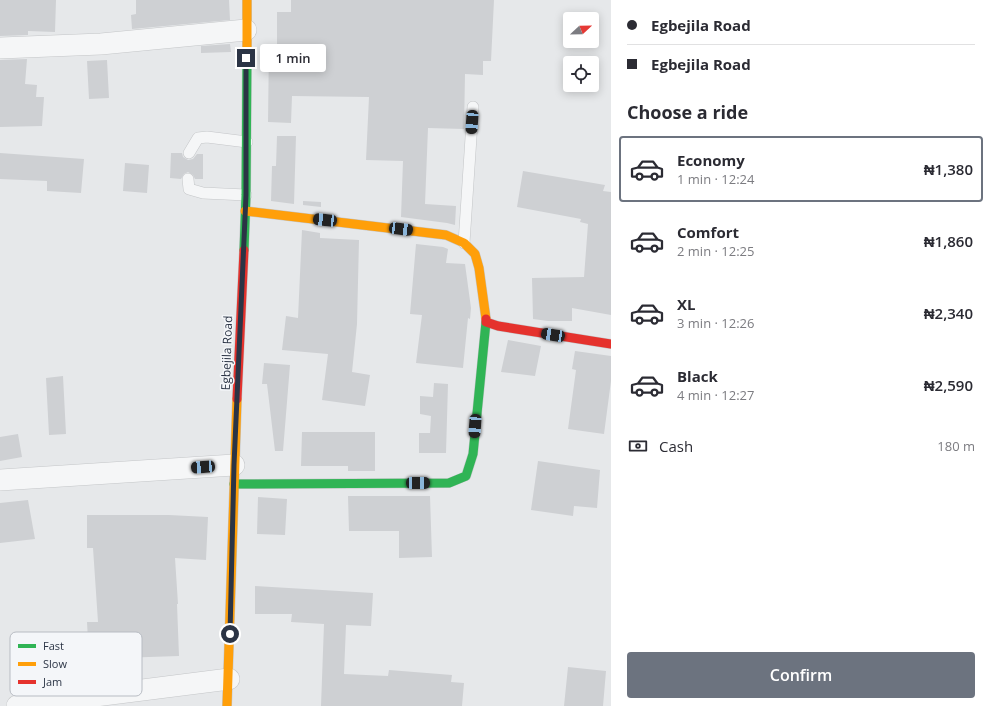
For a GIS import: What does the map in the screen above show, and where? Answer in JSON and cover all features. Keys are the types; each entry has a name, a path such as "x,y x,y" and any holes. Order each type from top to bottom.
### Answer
{"street":[{"name":"Egbejila Road","path":"227,706 234,474 246,195 247,0"},
{"path":"0,48 101,44 246,30"},
{"path":"0,480 234,474 449,483 466,476 473,454 486,322 478,279 479,268 475,254 464,243 446,235 245,211"},
{"path":"486,322 498,326 611,344"},
{"path":"142,690 229,679"},
{"path":"17,706 96,696"}],"lane":[{"path":"464,243 473,107"},
{"path":"189,153 198,138 207,137 247,142"},
{"path":"188,179 189,189 203,194 246,195"}],"building":[{"path":"0,0 56,0 55,32 28,31 28,35 0,36"},
{"path":"136,0 229,0 230,20 132,29 131,15 136,14"},
{"path":"291,0 494,0 491,61 483,61 483,75 465,74 464,129 428,128 425,204 456,206 455,225 401,217 403,161 366,160 369,97 292,96 291,123 268,122 269,45 277,45 277,12 291,12"},
{"path":"230,44 231,52 201,53 201,46"},
{"path":"27,59 25,84 37,85 36,97 44,97 42,126 0,127 0,60"},
{"path":"107,60 109,98 89,99 87,61"},
{"path":"277,136 296,136 294,204 271,201 272,166 276,166"},
{"path":"0,153 84,159 81,193 47,191 47,181 0,179"},
{"path":"171,153 182,153 183,157 188,160 193,159 197,154 203,154 203,179 195,179 193,175 188,172 184,174 181,179 170,178"},
{"path":"125,163 149,165 147,193 123,191"},
{"path":"523,171 605,185 603,191 611,192 611,315 572,308 572,321 548,321 533,319 532,278 584,277 588,224 580,222 581,219 517,207"},
{"path":"303,201 321,202 321,207 303,205"},
{"path":"302,230 320,233 320,238 359,240 357,324 352,372 370,375 365,406 322,400 328,354 282,350 286,316 298,318"},
{"path":"416,244 443,247 448,249 446,263 465,264 471,308 470,319 468,318 463,368 416,363 422,315 410,314"},
{"path":"508,340 541,346 535,376 501,372"},
{"path":"575,351 611,356 611,381 604,434 568,429 576,370 572,369"},
{"path":"264,363 290,365 283,451 275,451 267,384 262,384"},
{"path":"63,376 66,434 49,435 46,378"},
{"path":"434,383 448,384 446,453 419,453 419,433 430,433 431,416 420,414 420,396 433,397"},
{"path":"302,432 375,432 375,471 348,471 348,466 301,466"},
{"path":"18,434 22,457 0,461 0,437"},
{"path":"538,461 600,470 597,508 574,506 573,516 531,510"},
{"path":"348,496 430,496 432,557 399,558 399,531 349,531"},
{"path":"258,497 287,499 285,535 257,534"},
{"path":"28,500 35,539 0,543 0,503"},
{"path":"87,515 169,515 208,517 206,560 175,558 179,656 142,657 142,632 88,632 87,622 98,622 93,548 87,548"},
{"path":"255,586 373,593 371,626 346,625 344,674 388,676 389,670 452,675 451,682 464,683 462,706 321,706 324,624 291,622 292,614 255,614"},
{"path":"568,667 606,671 603,706 564,706"}],"traffic: fast":[{"path":"244,250 247,53"},
{"path":"234,484 449,483 466,476 473,454 486,322"}],"traffic: slow":[{"path":"247,0 247,53"},
{"path":"245,211 446,235 464,243 475,254 479,268 486,319"},
{"path":"227,706 237,399"}],"traffic: jam":[{"path":"237,399 244,250"},
{"path":"486,319 486,322 498,326 611,344"}],"route":[{"path":"230,634 234,465 246,195 246,58"}]}
